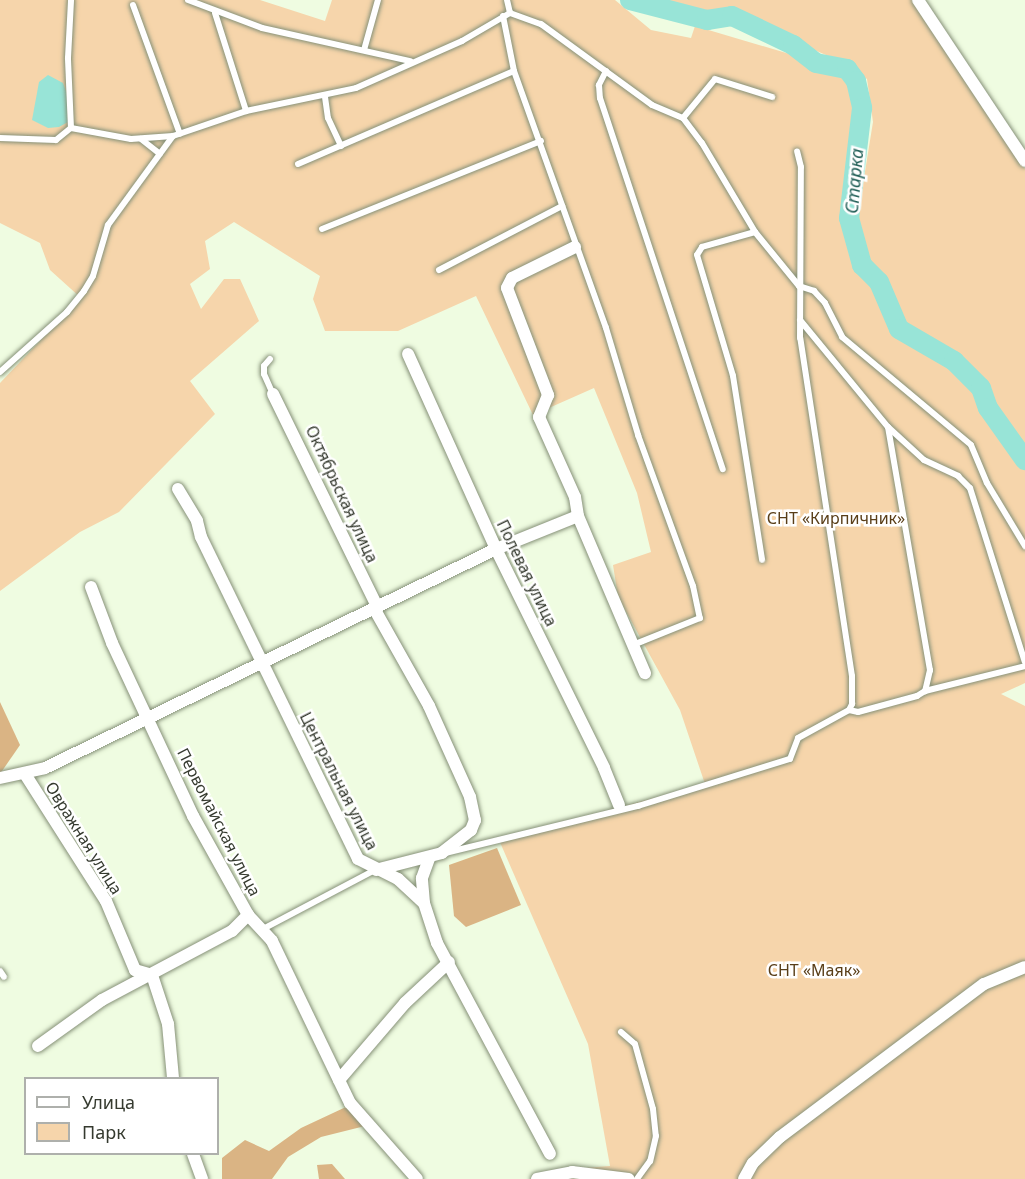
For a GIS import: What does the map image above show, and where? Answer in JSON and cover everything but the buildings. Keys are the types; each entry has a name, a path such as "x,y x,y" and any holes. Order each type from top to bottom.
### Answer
{"street":[{"path":"918,0 1025,161"},
{"path":"575,247 536,265 506,284 548,395 539,417 575,496 578,516 645,673"},
{"name":"Полевая улица","path":"408,354 496,549 604,768 620,808"},
{"name":"Октябрьская улица","path":"273,394 376,609 429,706 470,797 475,820 471,830 442,853"},
{"name":"Центральная улица","path":"178,489 197,521 262,665 358,859 375,870 398,879 424,903 437,943 550,1154"},
{"path":"0,778 25,774 148,719 496,549 578,516"},
{"name":"Первомайская улица","path":"91,587 112,643 194,816 248,915 263,929 350,1103 417,1179"},
{"name":"Овражная улица","path":"25,774 106,901 135,970 152,975"},
{"path":"375,870 429,860 442,853"},
{"path":"424,903 422,878 429,860"},
{"path":"38,1046 102,1000 232,931 248,915"},
{"path":"339,1080 405,1003 449,962"},
{"path":"744,1179 753,1163 780,1137 984,984 1025,967"},
{"path":"152,975 168,1024 173,1077"},
{"path":"194,1155 202,1179"},
{"path":"537,1179 572,1172 629,1179"}],"lane":[{"path":"71,0 68,58 71,128"},
{"path":"188,0 215,13 410,61"},
{"path":"364,50 378,0"},
{"path":"507,0 510,13"},
{"path":"133,5 177,135"},
{"path":"215,13 246,111"},
{"path":"0,138 56,140 71,128 140,138 177,135 246,111 325,97 356,88 410,61 462,41 510,13 542,24 652,105 683,118 702,143 755,232 799,286 814,291 825,303 842,338 971,445 987,483 1025,546"},
{"path":"503,16 514,71 541,141 575,247 693,586 700,618 633,645"},
{"path":"606,70 599,85 600,98 723,469"},
{"path":"298,164 514,71"},
{"path":"683,118 715,79 772,97"},
{"path":"325,97 331,128 341,146"},
{"path":"0,372 67,312 84,291 93,276 108,225 160,154 177,135"},
{"path":"140,138 160,154"},
{"path":"322,229 541,141"},
{"path":"797,152 801,189 800,320 816,454 852,676 849,710"},
{"path":"439,270 562,206"},
{"path":"755,232 702,248 697,255 733,376 762,560"},
{"path":"442,853 456,854 790,759 798,738 849,710 858,712 1025,664 970,488 958,476 924,460 888,427 800,320"},
{"path":"270,359 264,366 264,374 273,394"},
{"path":"888,427 930,670 926,691"},
{"path":"263,929 375,870"},
{"path":"0,971 4,977"},
{"path":"621,1032 635,1044 653,1109 656,1136 650,1161 638,1179"}],"green space":[{"name":"СНТ «Кирпичник»","path":"0,0 260,0 325,21 332,0 615,0 651,30 691,38 695,26 793,55 793,45 816,63 847,69 856,81 862,108 849,218 862,265 879,282 899,329 954,361 981,388 988,408 1025,460 1025,683 1001,694 1025,706 1025,1179 532,1179 558,1170 610,1166 588,1044 499,840 705,784 680,710 618,597 613,565 651,552 637,493 594,388 533,415 476,296 398,331 325,331 313,299 320,276 234,222 205,241 210,269 190,284 201,309 224,279 240,279 259,321 190,381 215,414 119,512 80,532 0,591 0,383 81,298 50,270 40,243 0,223"},
{"path":"657,0 913,0 1025,169 1025,456 990,407 984,387 955,358 901,327 881,282 864,264 857,248 856,227 873,122 867,79 840,61 770,31 734,11 707,15"}],"shaded area":[{"path":"0,702 20,745 0,774"},
{"path":"497,848 521,905 466,927 454,916 449,865"},
{"path":"348,1106 365,1126 321,1137 288,1157 272,1179 222,1179 222,1158 245,1140 269,1151 301,1128"},
{"path":"332,1164 345,1179 319,1179 317,1165"}],"water":[{"path":"48,75 63,83 67,94 68,122 59,127 48,128 32,120 39,82"}],"waterway":[{"name":"Старка","path":"630,0 707,20 732,16 793,45 816,63 847,69 856,81 862,108 849,218 862,265 879,282 899,329 954,361 981,388 988,408 1025,460"}],"park label":[{"name":"СНТ «Маяк»","path":"814,970"}]}
